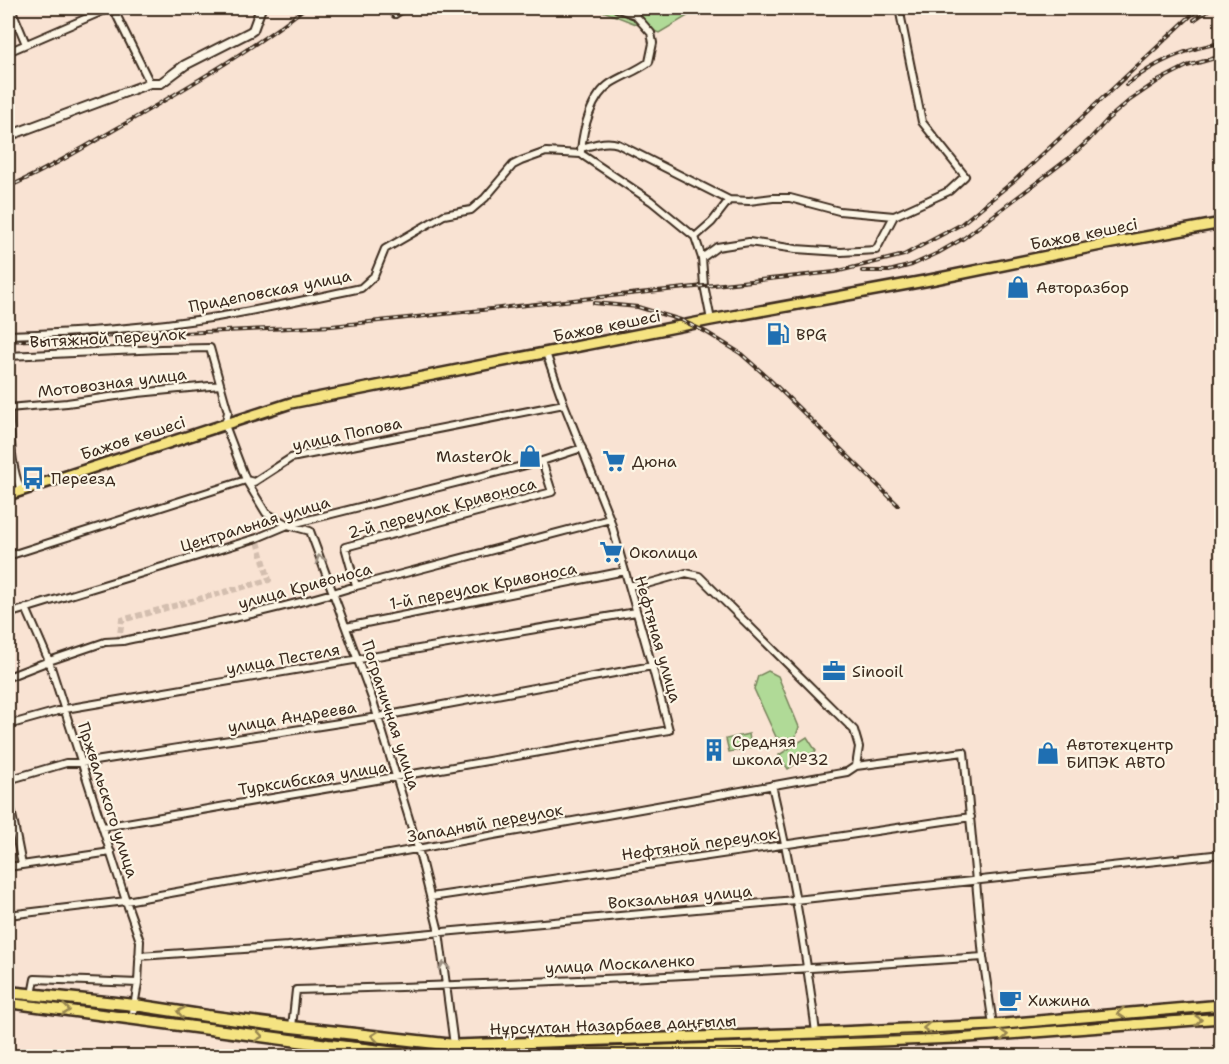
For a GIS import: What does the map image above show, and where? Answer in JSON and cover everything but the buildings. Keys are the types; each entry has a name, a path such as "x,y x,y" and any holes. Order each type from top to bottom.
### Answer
{"highway":[{"name":"Нұрсұлтан Назарбаев даңғылы","path":"8,992 135,1005 454,1051"},
{"path":"8,1002 327,1045 435,1056"}],"main road":[{"name":"Бажов көшесі","path":"8,495 291,403 1221,223"},
{"name":"Нұрсұлтан Назарбаев даңғылы","path":"454,1051 993,1025 1221,1005"},
{"path":"1146,1011 1146,1023"},
{"name":"Нұрсұлтан Назарбаев даңғылы","path":"505,1056 955,1038 1221,1018"},
{"path":"816,1033 816,1044"},
{"path":"823,1056 836,1044"}],"street":[{"path":"11,8 26,45"},
{"path":"8,52 111,8 150,83"},
{"path":"8,136 150,83 161,83 184,65 253,30 261,8"},
{"path":"395,14 404,8"},
{"path":"581,151 585,122 598,96 609,84 649,62 652,53 651,33 635,15 616,8"},
{"path":"581,151 611,141 729,200 790,198 839,212 894,216 949,191 965,176 922,122 899,8"},
{"path":"581,151 651,201 695,237 702,258 704,285 711,320"},
{"name":"Придеповская улица","path":"8,335 100,330 219,317 360,288 374,276 385,249 444,215 471,210 485,198 513,165 521,160 546,152 581,151"},
{"path":"695,237 712,222 729,200"},
{"path":"702,258 717,247 749,242 796,249 841,252 876,250 894,216"},
{"name":"Вытяжной переулок","path":"8,356 189,347 210,348"},
{"name":"Пограничная улица","path":"210,348 228,412 225,425 246,480 266,513 288,525 310,531 373,700 418,848 440,932 454,1051"},
{"name":"Нефтяная улица","path":"546,353 610,519 669,730"},
{"name":"Мотовозная улица","path":"8,408 220,385"},
{"path":"8,398 11,450 14,470 21,490"},
{"name":"улица Попова","path":"8,556 246,480 254,482 291,458 564,404"},
{"name":"Центральная улица","path":"8,614 257,538 288,525 542,461 582,448"},
{"name":"2-й переулок Кривоноса","path":"356,586 345,547 552,492 542,461"},
{"name":"улица Кривоноса","path":"8,677 105,642 123,641 219,621 333,594 610,519"},
{"name":"1-й переулок Кривоноса","path":"346,627 625,571"},
{"path":"629,585 643,585 686,573 699,576 854,730 859,747 856,766"},
{"name":"Пржвальского улица","path":"26,608 49,661 140,941 138,983 132,1018"},
{"name":"улица Пестеля","path":"8,725 65,710 636,612"},
{"name":"улица Андреева","path":"8,780 66,763 82,764 378,717 652,666"},
{"name":"Турксибская улица","path":"103,827 669,730"},
{"name":"Западный переулок","path":"8,915 126,901 847,772 856,766 964,752 971,817"},
{"path":"772,785 786,845 808,969 816,1033"},
{"path":"8,794 11,828 22,865"},
{"path":"971,817 983,957 993,1025"},
{"name":"Нефтяной переулок","path":"431,897 971,817"},
{"path":"8,867 111,852"},
{"name":"Вокзальная улица","path":"139,956 288,946 795,900 1221,854"},
{"name":"улица Москаленко","path":"292,1027 296,990 446,986 808,969 983,957"},
{"path":"32,995 35,979 138,983"},
{"path":"816,1044 816,1056"}],"green space":[{"path":"595,8 701,8 659,33"},
{"path":"768,671 778,676 799,727 796,736 784,740 776,737 754,689 758,676"},
{"path":"749,734 751,748 729,752 726,739"},
{"path":"807,737 816,751 788,769 779,755"}],"tunnel":[{"path":"119,641 122,620 269,580 257,538"}],"tram line":[{"path":"8,998 395,1047 454,1052 942,1035 1222,1012"}],"railway":[{"path":"8,187 69,156 196,81 263,39 305,8"},
{"path":"8,341 332,326 835,272 904,255 960,225 1015,180 1199,8"},
{"path":"1194,20 1211,8"},
{"path":"1126,85 1171,58 1222,43"},
{"path":"862,271 889,271 912,265 964,238 1069,158 1130,100 1158,81 1187,66 1222,56"},
{"path":"594,303 638,307 681,320 740,353 898,505"}],"place":[{"name":"Авторазбор","path":"1018,287"},
{"name":"BPG","path":"778,334"},
{"name":"MasterOk","path":"530,456"},
{"name":"Дюна","path":"614,461"},
{"name":"Переезд","path":"33,478"},
{"name":"Околица","path":"611,552"},
{"name":"Sinooil","path":"834,671"},
{"name":"Средняя школа №32","path":"714,750"},
{"name":"Автотехцентр БИПЭК АВТО","path":"1048,753"},
{"name":"Хижина","path":"1010,1000"}]}
